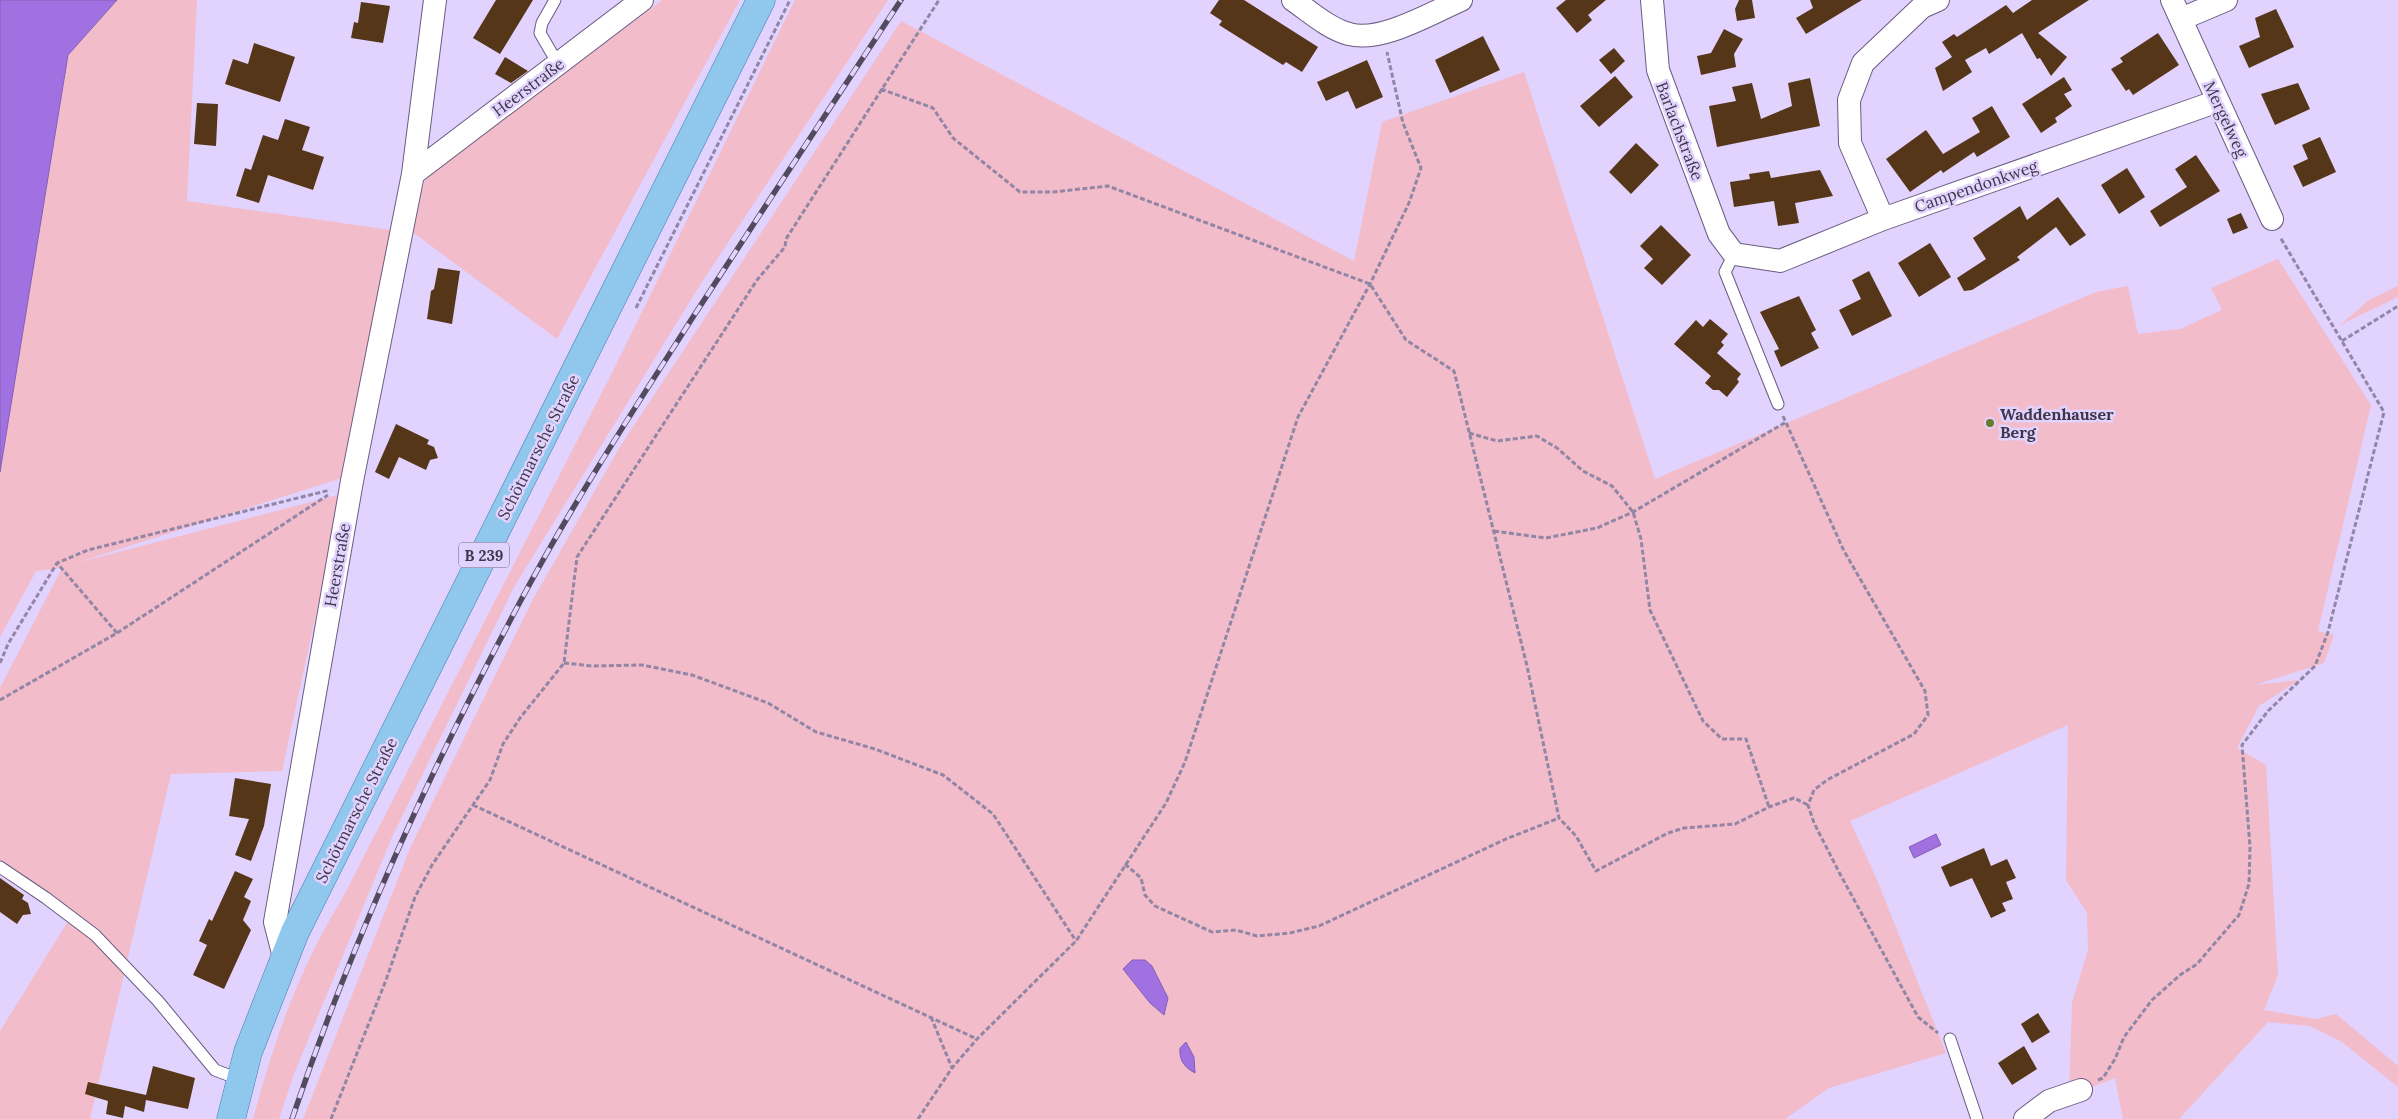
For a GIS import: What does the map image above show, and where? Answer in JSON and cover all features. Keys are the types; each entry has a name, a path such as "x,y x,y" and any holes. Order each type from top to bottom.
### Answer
{"main road":[{"name":"Schötmarsche Straße","path":"230,1119 248,1052 284,957 761,0"}],"street":[{"name":"Heerstraße","path":"284,957 275,922 352,481 414,174 436,0"},
{"name":"Heerstraße","path":"414,174 642,0"},
{"path":"1293,0 1346,34 1362,37 1378,35 1461,0"},
{"name":"Barlachstraße","path":"1652,0 1658,70 1719,234 1734,254"},
{"path":"1883,219 1850,144 1849,100 1864,63 1922,7 1938,0"},
{"name":"Mergelweg","path":"2226,0 2177,10 2272,219"},
{"name":"Campendonkweg","path":"1734,254 1780,261 1883,219 2218,101"},
{"path":"2025,1119 2049,1101 2081,1090"}],"lane":[{"path":"555,0 542,23 540,33 558,64"},
{"path":"1734,254 1725,272 1778,404"},
{"path":"0,867 46,898 95,935 158,1001 215,1070 241,1080"},
{"path":"1950,1039 1977,1119"}],"path":[{"path":"332,1119 386,980 415,897 432,865 490,780 503,744 511,731 564,663 577,557 757,280 785,248 786,239 939,0"},
{"path":"918,1119 952,1068 977,1039 1076,941 1166,803 1185,762 1298,417 1370,284 1409,203 1422,168 1403,124 1386,49 1378,35"},
{"path":"881,90 933,108 952,138 1020,192 1054,192 1108,186 1370,284 1406,340 1454,371 1527,666 1559,818 1576,836 1596,872 1668,832 1684,828 1735,824 1769,807 1794,798 1808,805"},
{"path":"2081,1090 2103,1078 2115,1059 2124,1037 2152,1000 2180,975 2198,964 2239,915 2249,884 2250,847 2242,745 2268,711 2315,666 2328,632 2384,412 2276,230 2272,219"},
{"path":"2342,342 2398,306"},
{"path":"1778,404 1844,551 1925,691 1928,715 1914,734 1827,780 1814,790 1808,805 1814,823 1840,874 1918,1017 1938,1033 1950,1039"},
{"path":"1494,531 1546,538 1597,528 1633,512 1786,422"},
{"path":"1469,433 1497,442 1537,436 1557,448 1583,471 1612,486 1633,512 1641,539 1650,610 1703,721 1722,739 1746,740 1769,807"},
{"path":"0,664 8,644 57,563 88,550 338,488 116,633 0,700"},
{"path":"57,563 116,633"},
{"path":"564,663 592,666 642,665 692,675 768,703 816,732 875,749 943,775 993,814 1076,941"},
{"path":"473,805 977,1039"},
{"path":"1125,864 1141,878 1145,895 1154,906 1212,932 1236,930 1257,936 1290,933 1319,926 1506,839 1559,818"},
{"path":"931,1017 952,1068"}],"shaded area":[{"path":"0,0 117,0 68,55 0,472"},
{"path":"117,0 197,0 187,201 391,230 345,477 76,563 342,494 282,771 171,774 90,1119 0,1119 0,1031 72,915 0,873 0,688 62,568 36,571 0,637 0,472 68,55"},
{"path":"662,0 740,0 557,339 407,228 426,178"},
{"path":"795,0 888,0 700,285 514,587 392,837 294,1074 279,1119 253,1119 279,1033 300,979 313,952 613,371"},
{"path":"901,21 1354,261 1382,122 1524,72 1655,479 2096,292 2128,286 2138,334 2180,329 2222,310 2211,288 2278,259 2371,405 2318,631 2334,635 2324,663 2255,685 2299,680 2259,706 2237,748 2266,765 2278,975 2264,1010 2315,1019 2336,1014 2398,1066 2398,1087 2342,1042 2310,1026 2268,1022 2179,1119 2123,1119 2115,1078 2069,1096 2072,1003 2088,950 2087,913 2066,880 2068,725 1850,821 1875,875 1946,1053 1829,1088 1785,1119 303,1119 411,846 532,601 621,445"},
{"path":"2398,286 2398,297 2340,325 2369,300"},
{"path":"1936,834 1941,845 1914,858 1909,847"},
{"path":"1132,960 1145,960 1152,966 1168,998 1164,1015 1150,1003 1123,969"},
{"path":"1186,1042 1194,1057 1195,1073 1185,1066 1181,1060 1180,1048"}],"building":[{"path":"496,0 533,0 500,54 473,38"},
{"path":"1219,0 1244,0 1318,47 1302,72 1286,62 1283,65 1219,25 1222,21 1210,13"},
{"path":"1566,0 1606,0 1588,15 1592,20 1577,33 1556,8"},
{"path":"1739,0 1752,0 1755,18 1737,21 1735,9"},
{"path":"1810,0 1862,0 1806,34 1796,18 1813,8"},
{"path":"2032,0 2089,0 2038,33 2067,57 2051,76 2040,58 2037,59 2022,33 1989,54 1986,48 1965,60 1972,72 1943,91 1935,68 1952,57 1942,42 1954,34 1957,37 2006,5 2013,13"},
{"path":"361,2 390,6 383,43 351,38 354,22 358,23"},
{"path":"2276,9 2294,47 2249,68 2239,46 2260,37 2255,18"},
{"path":"1724,29 1743,39 1734,54 1736,67 1701,75 1697,56 1711,53"},
{"path":"2158,33 2179,65 2133,95 2129,89 2126,91 2111,69 2123,62 2120,58"},
{"path":"1483,36 1500,70 1450,93 1435,60"},
{"path":"254,43 295,57 280,102 225,84 233,59 248,64"},
{"path":"1614,48 1625,61 1611,74 1599,60"},
{"path":"505,57 528,71 511,83 495,74"},
{"path":"1367,60 1383,97 1356,109 1348,91 1326,101 1317,82"},
{"path":"1615,76 1633,97 1599,127 1580,106"},
{"path":"2064,77 2072,90 2064,94 2072,106 2055,118 2057,122 2041,133 2022,104"},
{"path":"1810,78 1820,126 1717,147 1709,106 1736,101 1732,87 1752,83 1761,119 1792,106 1788,83"},
{"path":"2298,83 2310,109 2275,125 2261,94"},
{"path":"197,103 218,104 216,146 194,144"},
{"path":"1992,106 2010,137 1977,157 1974,152 1943,173 1941,170 1910,192 1886,159 1926,130 1943,154 1980,132 1972,118"},
{"path":"285,119 310,127 302,150 324,157 313,190 268,175 259,203 236,196 245,168 251,170 263,135 278,140"},
{"path":"2320,137 2336,172 2303,187 2293,166 2308,159 2302,145"},
{"path":"1636,143 1659,165 1631,194 1609,172"},
{"path":"2196,155 2220,191 2160,227 2150,211 2187,187 2175,169"},
{"path":"2127,168 2145,197 2119,214 2101,185"},
{"path":"1820,170 1833,196 1795,203 1799,223 1778,226 1774,201 1734,207 1730,182 1750,179 1749,174 1769,171 1771,178"},
{"path":"2058,197 2086,235 2070,246 2056,227 2017,257 2020,260 1972,290 1964,291 1957,278 1986,259 1973,238 2020,206 2027,220"},
{"path":"2241,213 2248,228 2233,234 2227,219"},
{"path":"1661,225 1691,255 1662,285 1644,268 1653,259 1640,246"},
{"path":"1930,243 1951,277 1919,297 1898,263"},
{"path":"438,268 460,271 452,324 427,319 431,291 434,289"},
{"path":"1869,271 1892,316 1852,336 1839,310 1861,299 1852,280"},
{"path":"1799,296 1816,330 1811,333 1819,348 1781,367 1774,351 1779,349 1760,312"},
{"path":"1710,319 1728,334 1721,342 1724,345 1717,353 1741,374 1737,379 1739,382 1727,397 1719,390 1713,390 1705,383 1711,376 1674,344 1696,320 1703,327"},
{"path":"396,424 429,440 427,444 434,447 438,458 430,460 426,470 399,457 389,479 375,472"},
{"path":"235,778 271,784 264,826 251,861 235,855 249,819 229,816"},
{"path":"1984,848 1991,866 2007,859 2016,878 2006,882 2013,899 2002,903 2006,911 1991,918 1972,878 1950,887 1941,867"},
{"path":"235,871 253,879 244,897 251,901 243,920 251,930 224,989 193,975 207,945 199,941 209,919 212,921"},
{"path":"0,878 24,895 22,899 28,903 31,914 23,915 17,924 0,912"},
{"path":"2038,1013 2050,1032 2032,1043 2021,1024"},
{"path":"2024,1046 2037,1069 2012,1085 1998,1063"},
{"path":"153,1066 195,1078 188,1109 146,1100 144,1112 125,1106 123,1118 106,1114 108,1101 85,1094 88,1082 146,1095"}],"railway":[{"path":"292,1119 340,986 395,856 455,728 540,565 582,494 693,317 901,0"}],"place":[{"name":"Waddenhauser Berg","path":"1990,423"}]}
